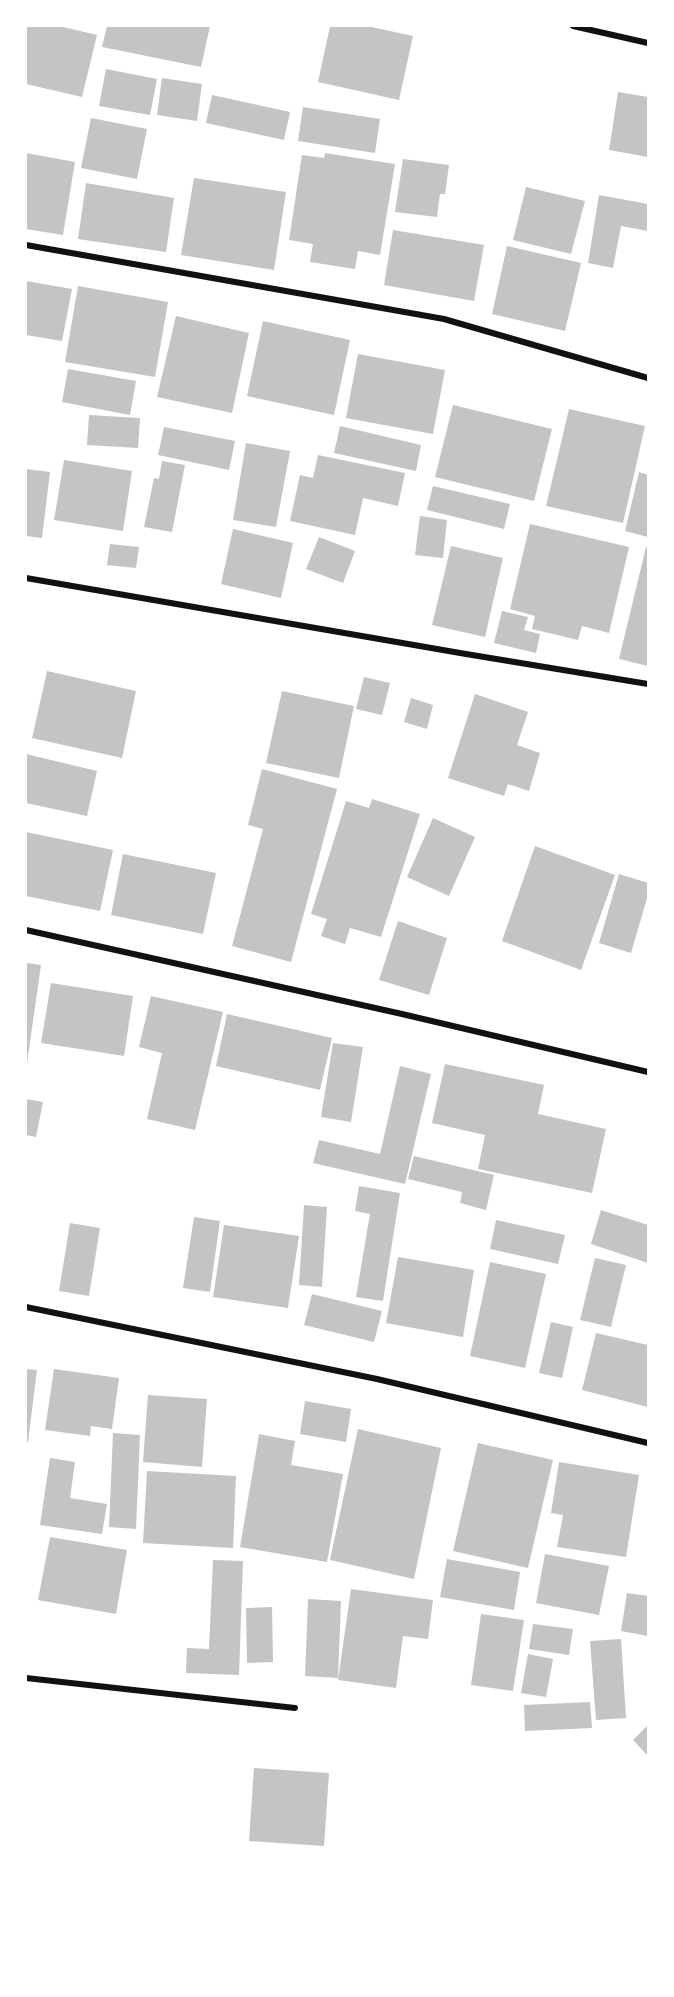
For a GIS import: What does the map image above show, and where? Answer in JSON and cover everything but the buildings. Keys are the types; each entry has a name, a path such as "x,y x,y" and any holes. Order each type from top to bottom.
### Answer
{"street":[{"path":"573,26 648,43"},
{"path":"26,245 444,319 648,378"},
{"path":"26,578 648,684"},
{"path":"26,930 648,1072"},
{"path":"26,1307 377,1378 648,1443"},
{"path":"26,1678 296,1708"}]}
